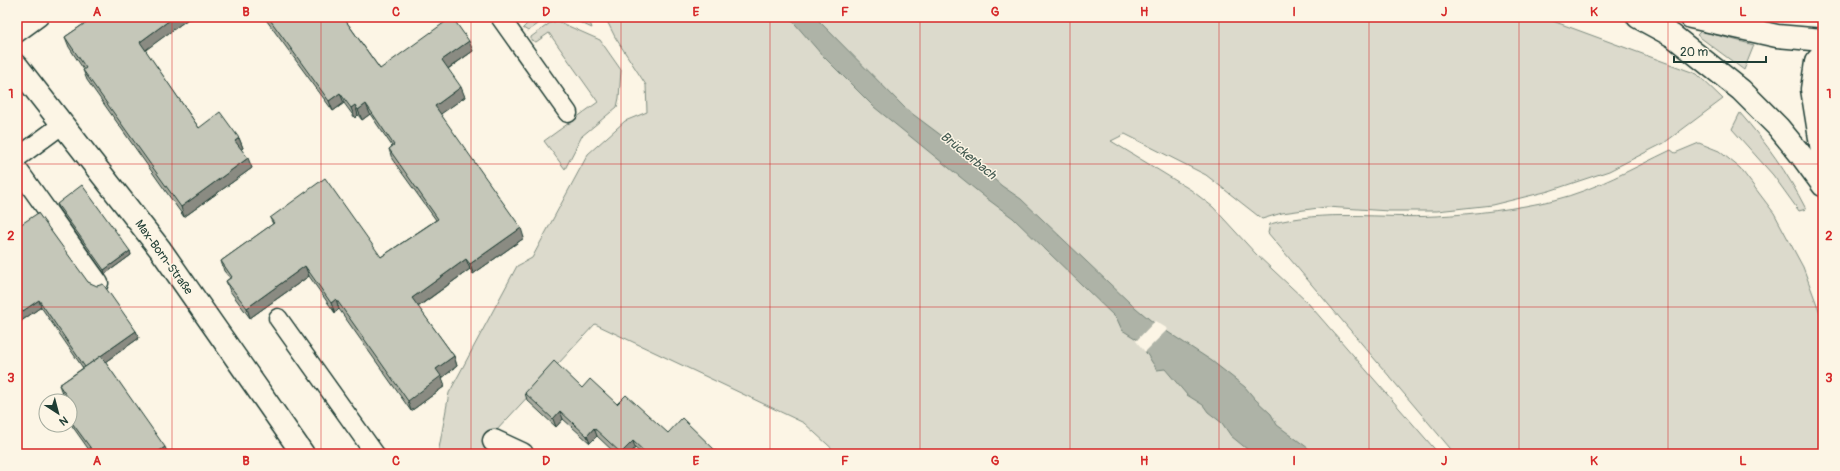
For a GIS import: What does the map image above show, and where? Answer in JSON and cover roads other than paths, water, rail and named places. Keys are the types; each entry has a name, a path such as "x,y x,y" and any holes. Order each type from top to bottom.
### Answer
{"main road":[{"path":"1638,17 1673,36 1727,77 1778,127 1823,185"},
{"path":"1691,17 1777,36 1823,40"},
{"path":"1823,54 1816,62 1812,89 1823,157"},
{"name":"Max-Born-Straße","path":"17,66 160,249 303,454"},
{"path":"494,441 522,454"}],"lane":[{"path":"17,33 39,17"},
{"path":"500,17 568,113"},
{"path":"17,158 63,124"},
{"path":"17,168 99,283"},
{"path":"278,318 375,454"}],"water label":[{"name":"Brückerbach","path":"969,155"}]}
